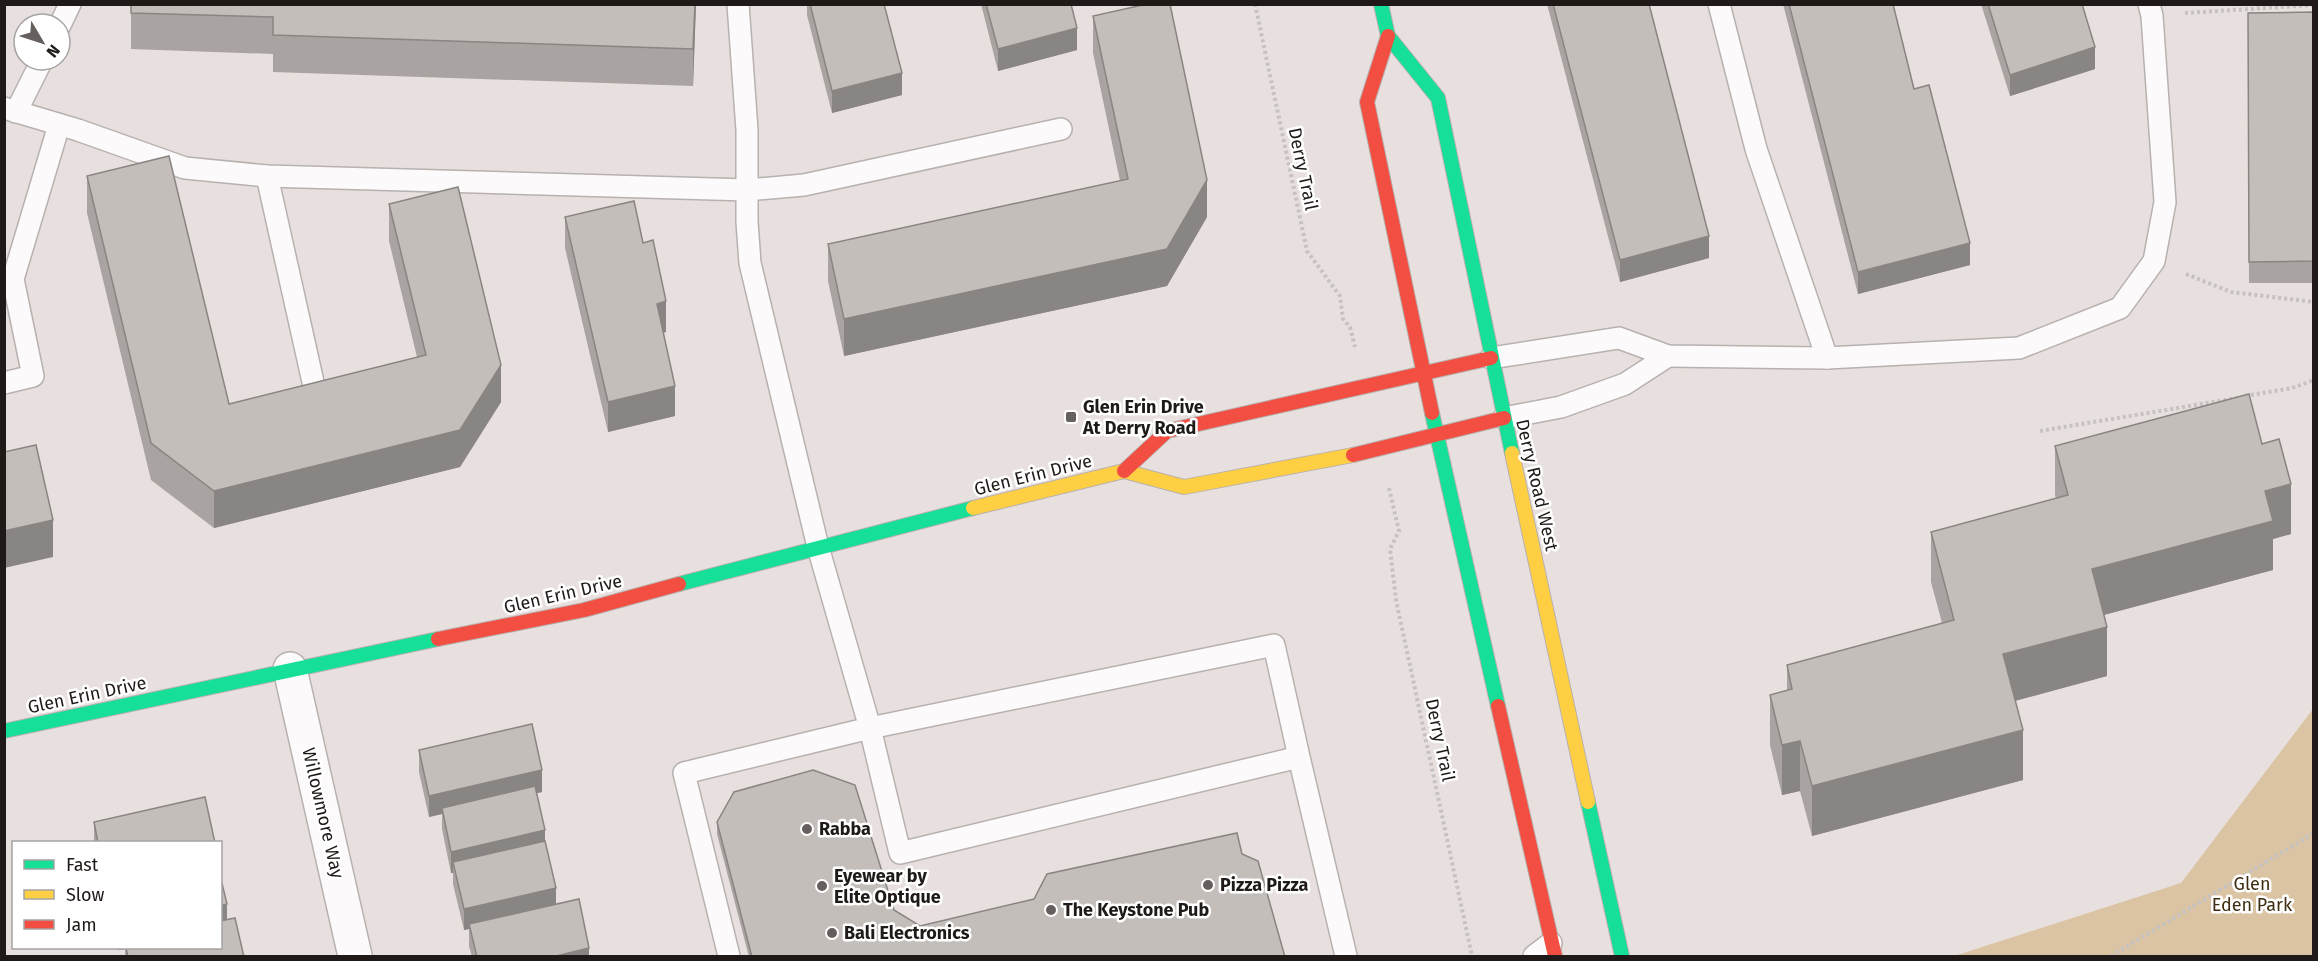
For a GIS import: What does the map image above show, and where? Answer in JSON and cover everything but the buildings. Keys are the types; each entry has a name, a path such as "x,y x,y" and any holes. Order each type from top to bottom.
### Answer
{"street":[{"name":"Derry Road West","path":"1381,4 1388,36 1438,98 1504,418 1622,957"},
{"path":"1388,36 1366,102 1437,435 1553,950"},
{"name":"Glen Erin Drive","path":"1124,471 1167,431 1491,357"},
{"name":"Glen Erin Drive","path":"4,731 290,669 584,610 818,547 1124,471 1184,487 1379,450 1504,418"},
{"name":"Willowmore Way","path":"290,669 355,957"}],"lane":[{"path":"738,4 747,130 750,262 818,547 870,728 900,853 1299,757"},
{"path":"1719,4 1756,148 1827,358"},
{"path":"1491,357 1619,338 1668,356 1827,358 2019,348 2120,308 2154,261 2165,202 2150,10"},
{"path":"34,72 10,110 78,130 185,168 267,176 747,190 804,185 1061,129"},
{"path":"4,383 33,376 13,279 59,125"},
{"path":"267,176 313,382"},
{"path":"1504,418 1561,407 1625,384 1668,356"},
{"path":"729,957 684,773 870,728 1274,645 1346,957"},
{"path":"1534,957 1553,950"}],"path":[{"name":"Derry Trail","path":"1255,4 1307,251 1340,296 1343,319 1350,327"},
{"path":"2150,10 2313,5"},
{"path":"2154,261 2231,292 2313,302"},
{"path":"2040,431 2292,388 2313,380"},
{"name":"Derry Trail","path":"1399,531 1390,549 1396,600 1472,957"},
{"path":"2111,957 2313,833"}],"green space":[{"name":"Glen Eden Park","path":"2313,709 2313,956 1954,956 2181,883"}],"traffic: fast":[{"path":"1381,4 1388,36 1438,98 1512,453"},
{"path":"1432,413 1498,706"},
{"path":"679,584 973,508"},
{"path":"4,731 438,639"},
{"path":"1588,802 1622,956"}],"traffic: slow":[{"path":"1512,453 1588,802"},
{"path":"973,508 1124,471 1184,487 1353,455"}],"traffic: jam":[{"path":"1388,36 1367,102 1432,413"},
{"path":"1124,471 1167,431 1491,358"},
{"path":"1353,455 1504,418"},
{"path":"438,639 584,610 679,584"},
{"path":"1498,706 1555,956"}],"place":[{"name":"Glen Erin Drive At Derry Road","path":"1071,417"},
{"name":"Rabba","path":"807,829"},
{"name":"Pizza Pizza","path":"1208,885"},
{"name":"Eyewear by Elite Optique","path":"822,886"},
{"name":"The Keystone Pub","path":"1051,910"},
{"name":"Bali Electronics","path":"832,933"}]}
